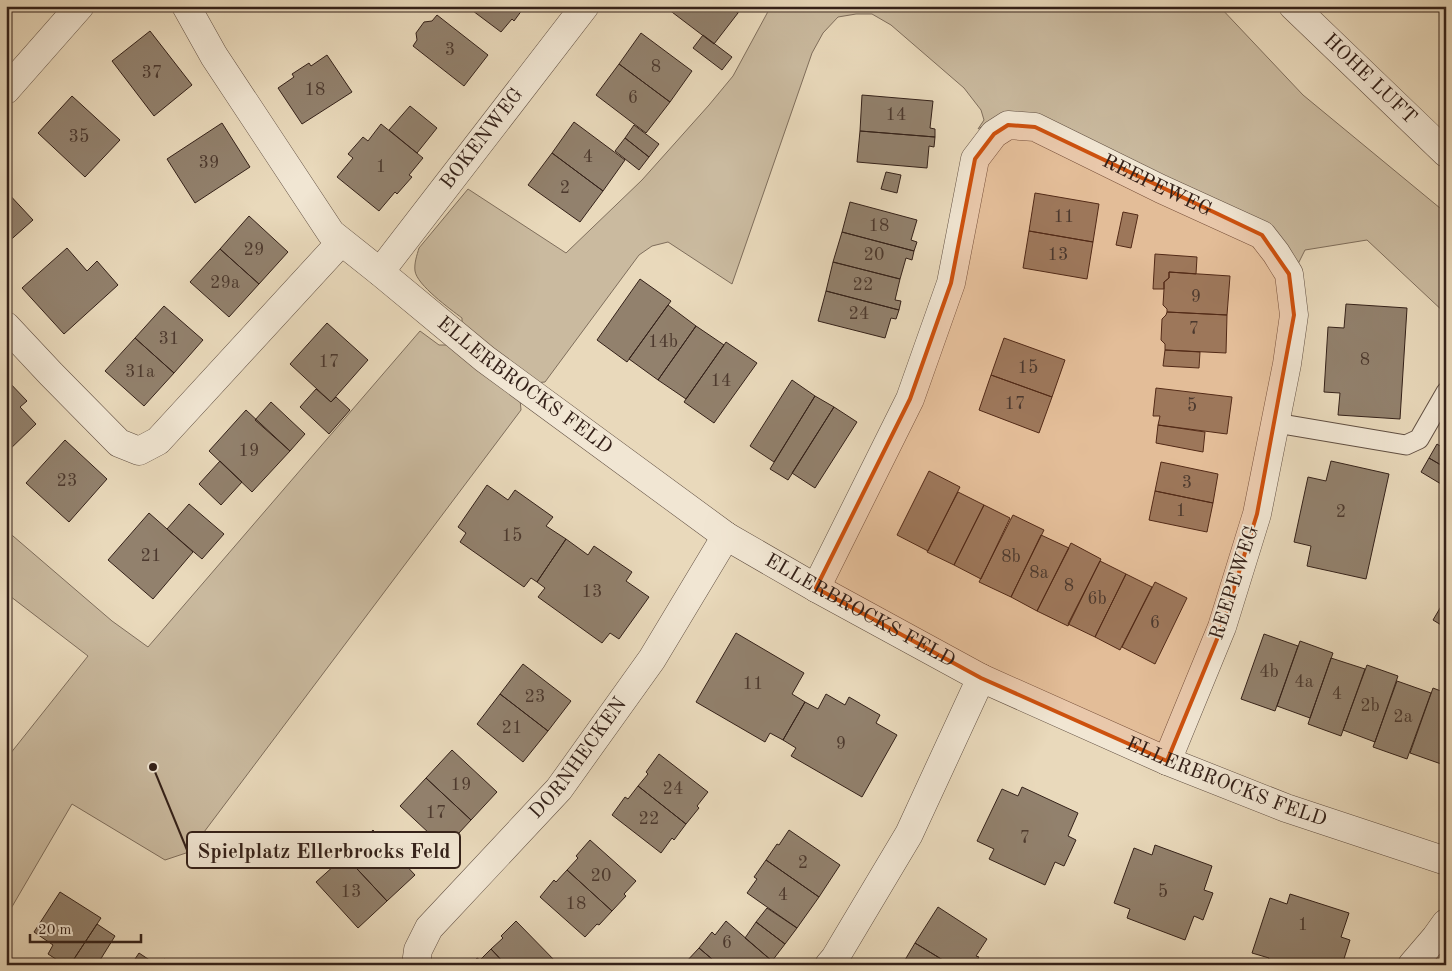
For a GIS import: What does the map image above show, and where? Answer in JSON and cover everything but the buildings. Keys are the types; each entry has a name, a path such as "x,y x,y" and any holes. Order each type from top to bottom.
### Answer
{"street":[{"path":"6,90 80,6"},
{"name":"ELLERBROCKS FELD","path":"186,6 214,56 331,233 485,359 726,536 816,588 981,678 1167,761 1286,808 1446,861"},
{"name":"BOKENWEG","path":"380,272 584,6"},
{"name":"HOHE LUFT","path":"1293,6 1446,153"},
{"name":"REEPEWEG","path":"816,588 910,399 951,282 975,159 994,134 1008,125 1035,127 1262,235 1289,274 1294,315 1287,364 1257,514 1222,627 1167,761"},
{"path":"6,326 120,444 139,451 158,441 341,242"},
{"name":"DORNHECKEN","path":"416,965 418,950 429,928 559,789 652,659 726,536"},
{"path":"829,965 909,834 981,678"},
{"path":"1412,965 1446,923"}],"lane":[{"path":"1276,423 1406,445 1419,439 1446,392"}],"highlighted area":[{"path":"1008,125 1035,127 1262,235 1289,274 1294,315 1257,514 1222,627 1167,761 981,678 816,588 910,399 951,283 975,159 994,134"}],"shaded area":[{"path":"771,6 1219,6 1303,95 1446,213 1446,314 1367,240 1305,250 1297,266 996,118 978,129 984,120 981,110 964,88 891,25 872,14 838,17 823,33 812,53 732,284 668,242 652,246 639,255 545,382 534,383 462,327 462,318 435,296 417,277 415,262 419,248 468,189 566,253 642,180 709,105 733,76"},
{"path":"420,331 439,345 450,345 520,399 521,410 189,852 165,860 72,804 6,917 6,759 88,656 6,593 6,530 112,621 148,647"}],"place":[{"name":"Spielplatz Ellerbrocks Feld","path":"153,767"}]}
